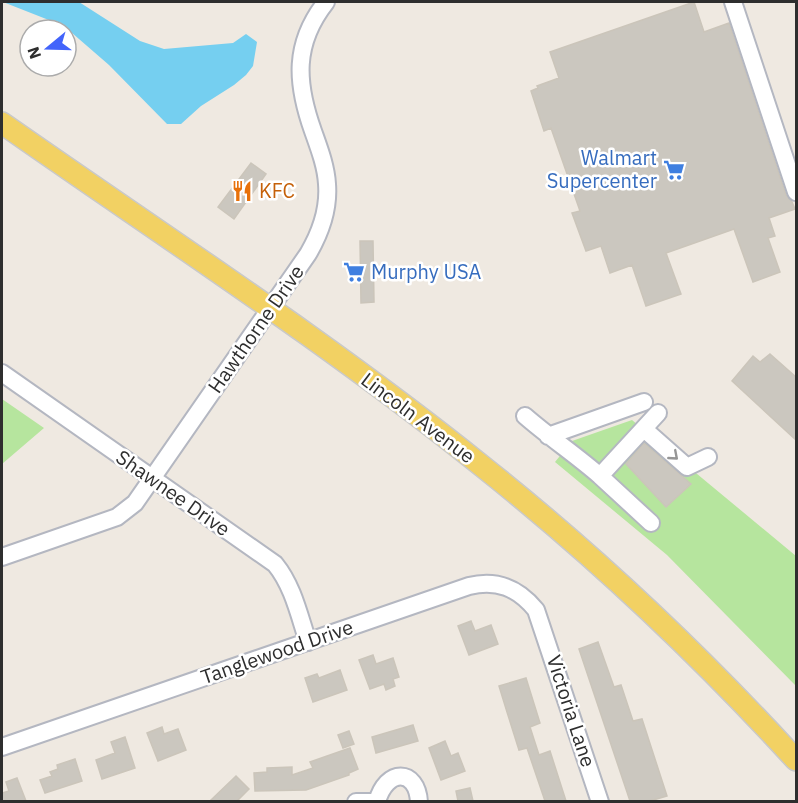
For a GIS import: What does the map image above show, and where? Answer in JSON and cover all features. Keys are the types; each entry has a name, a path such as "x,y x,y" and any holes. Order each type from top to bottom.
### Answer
{"main road":[{"name":"Lincoln Avenue","path":"2,123 412,412 556,527 698,657 796,760"}],"street":[{"name":"Hawthorne Drive","path":"2,557 117,518 135,503 308,254 323,220 327,192 324,166 302,97 300,58 311,24 326,2"},
{"path":"732,2 796,192"},
{"name":"Shawnee Drive","path":"2,374 275,564 290,587 308,642"},
{"path":"548,436 644,402"},
{"path":"600,476 658,413"},
{"path":"525,416 548,436 573,452 651,523"},
{"path":"644,429 687,467 708,457"},
{"name":"Tanglewood Drive","path":"2,747 480,583 494,583 517,591 527,599 541,621"},
{"name":"Victoria Lane","path":"541,621 600,801"},
{"path":"356,801 376,801 380,790 389,779 398,776 409,779 417,788 419,801"}],"green space":[{"path":"2,399 44,428 2,464"},
{"path":"632,420 796,556 796,686 667,555 555,462 572,441"}],"water":[{"path":"3,2 79,2 140,41 164,49 233,43 246,34 257,42 253,66 234,85 201,106 181,124 167,124 109,65 78,38 78,18 44,18"}],"building":[{"name":"Walmart Supercenter","path":"694,2 704,32 729,23 786,195 795,209 769,218 775,236 768,238 780,272 753,282 734,229 666,253 681,294 646,306 632,265 610,273 601,246 586,251 572,213 580,211 551,128 544,131 531,91 538,88 537,86 559,78 550,52"},
{"name":"KFC","path":"251,163 266,174 234,219 218,207"},
{"name":"Murphy USA","path":"360,241 373,241 374,302 361,303"},
{"path":"770,354 796,377 796,440 732,381 753,356 760,362"},
{"path":"644,443 691,484 666,507 626,464"},
{"path":"471,621 475,631 491,625 498,644 469,655 458,626"},
{"path":"598,642 614,687 621,685 633,721 642,719 667,796 650,801 630,801 579,649"},
{"path":"373,655 376,664 393,658 399,677 393,679 395,686 386,690 384,684 370,689 359,660"},
{"path":"340,670 347,690 313,702 305,678 317,674 319,678"},
{"path":"526,678 540,723 530,727 539,755 550,751 566,801 545,801 527,748 519,750 499,686"},
{"path":"413,725 418,741 376,753 372,737"},
{"path":"162,727 164,734 178,729 186,750 158,761 147,733"},
{"path":"349,731 354,744 343,748 338,735"},
{"path":"125,737 135,768 102,779 96,760 115,753 111,742"},
{"path":"445,741 451,756 458,753 465,771 441,780 429,748"},
{"path":"350,748 358,769 349,775 306,790 255,791 254,773 267,772 267,768 292,767 292,775 313,768 310,762"},
{"path":"75,759 82,781 45,793 40,780 52,776 50,772 58,769 57,765"},
{"path":"236,776 249,789 237,801 210,801"},
{"path":"17,778 26,801 2,801 2,793 9,791 6,782"},
{"path":"470,788 473,801 458,801 456,791"}],"place":[{"name":"Walmart Supercenter","path":"674,170"},
{"name":"KFC","path":"242,191"},
{"name":"Murphy USA","path":"354,272"}]}
